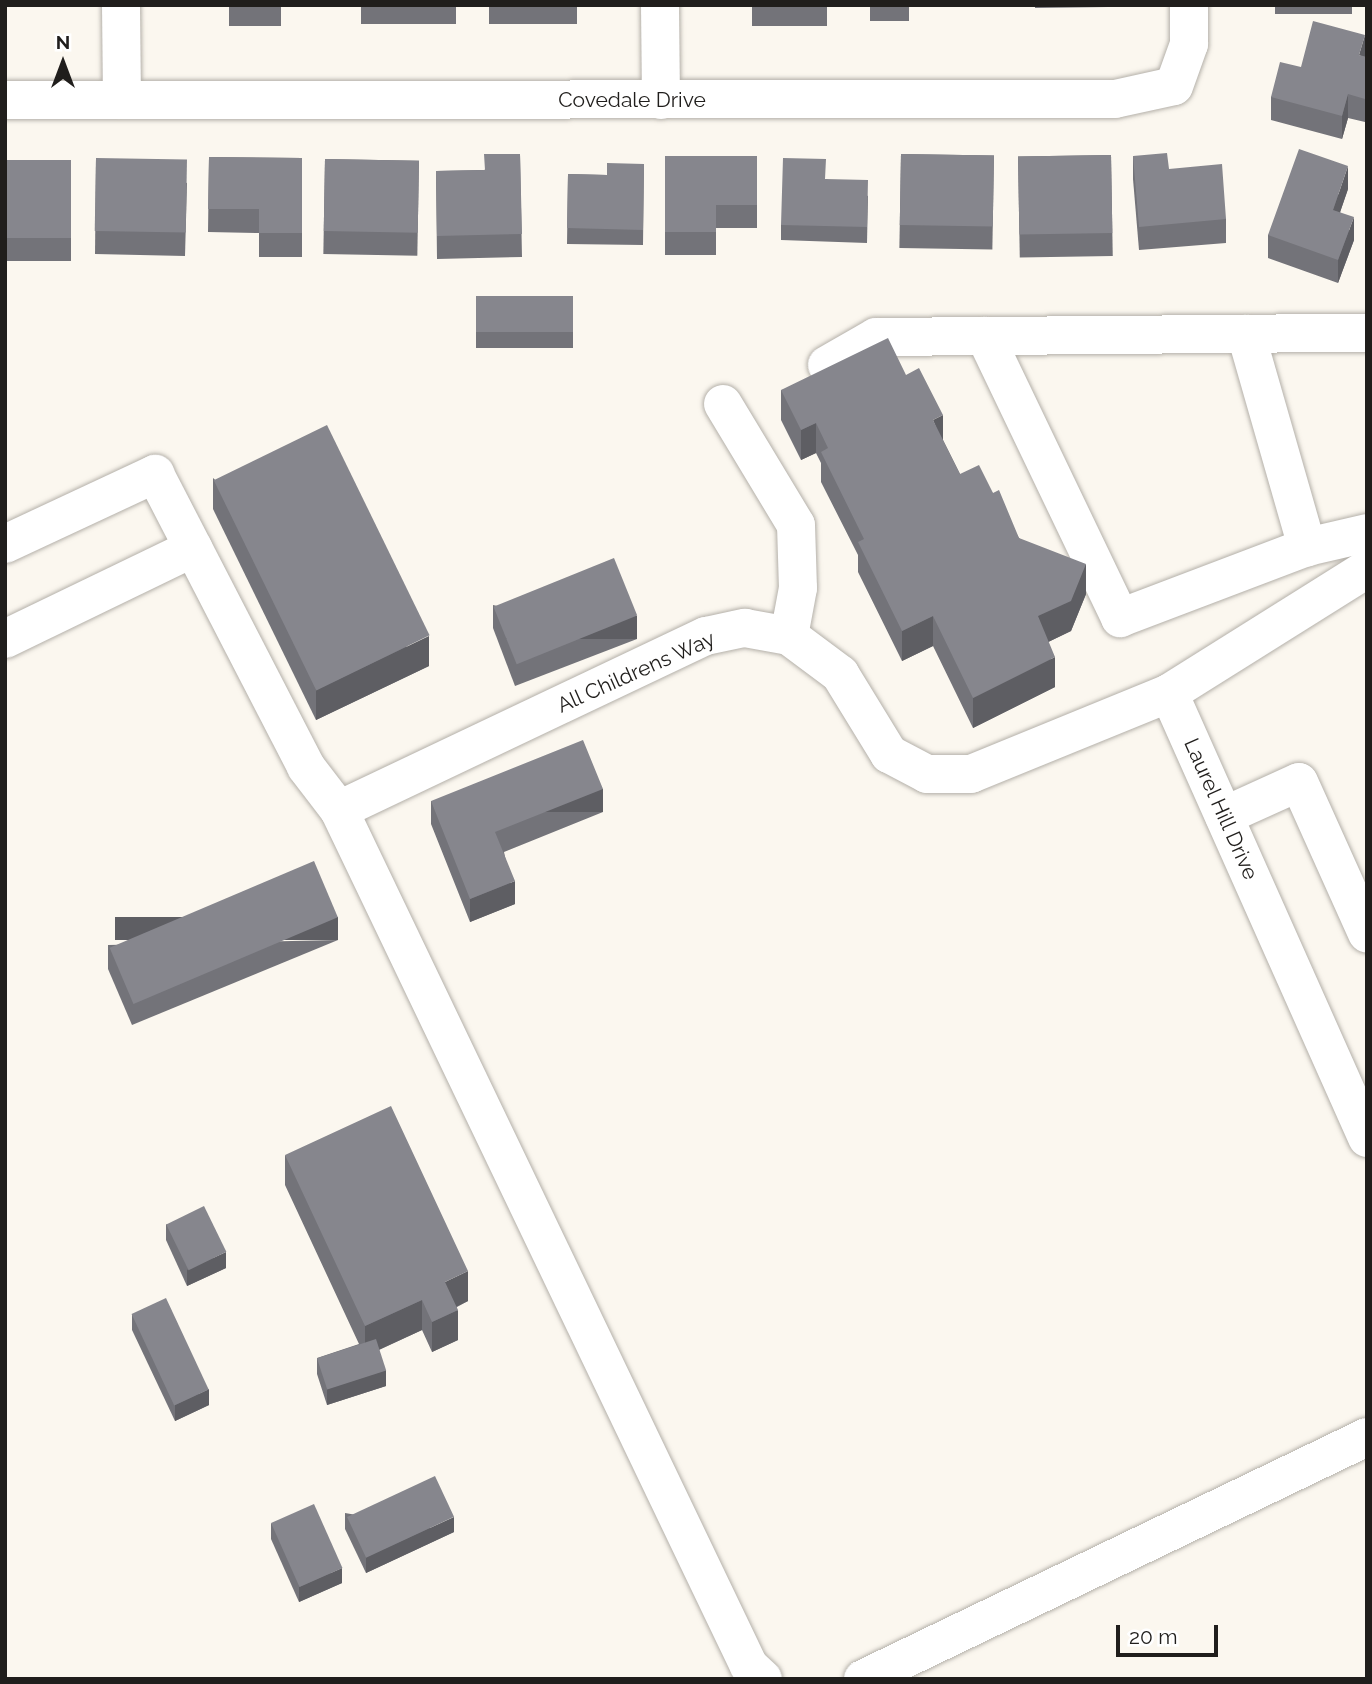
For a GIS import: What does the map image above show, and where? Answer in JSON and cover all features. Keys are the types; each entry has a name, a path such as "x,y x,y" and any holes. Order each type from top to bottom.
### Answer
{"street":[{"path":"121,5 122,100"},
{"path":"660,5 661,100"},
{"name":"Covedale Drive","path":"5,100 1115,99 1174,86 1189,44 1189,5"},
{"path":"827,365 876,337 1367,333"},
{"path":"1246,334 1307,547"},
{"path":"985,336 1121,618 1307,547 1367,533"},
{"path":"723,404 796,525 798,588 789,636"},
{"path":"5,544 155,474 306,766 339,810 748,1666 763,1679"},
{"path":"5,639 193,548"},
{"path":"1169,692 1367,569"},
{"name":"All Childrens Way","path":"339,810 706,636 745,628 789,636 840,674 889,754 927,774 971,774 1169,692"},
{"name":"Laurel Hill Drive","path":"1169,692 1367,1138"},
{"path":"1224,816 1299,782 1367,933"},
{"path":"863,1679 1367,1437"}],"building":[{"path":"1313,21 1365,35 1359,55 1367,57 1367,93 1365,99 1348,94 1342,116 1271,97 1280,62 1301,67"},
{"path":"1299,149 1348,166 1333,210 1354,217 1338,260 1268,235"},
{"path":"1167,153 1169,169 1222,164 1226,219 1139,227 1133,156"},
{"path":"484,154 520,154 522,234 437,236 436,171 485,170"},
{"path":"901,154 994,156 993,227 900,225"},
{"path":"1111,155 1112,233 1019,235 1018,157"},
{"path":"665,156 757,156 757,205 716,205 716,232 665,232"},
{"path":"209,157 302,158 302,233 259,233 259,209 208,209"},
{"path":"96,158 187,160 186,233 95,231"},
{"path":"783,158 826,159 825,179 868,180 867,227 781,225"},
{"path":"325,159 419,161 418,233 324,231"},
{"path":"5,160 71,160 71,238 5,238"},
{"path":"607,163 644,164 643,230 567,228 568,174 607,175"},
{"path":"476,296 573,296 573,332 476,332"},
{"path":"888,338 906,375 919,368 943,415 933,420 960,474 979,465 993,493 999,490 1019,538 1086,564 1071,601 1038,616 1055,657 973,698 933,616 902,631 858,542 864,539 821,452 828,448 816,423 801,430 781,390"},
{"path":"327,425 430,635 316,691 214,480"},
{"path":"614,558 637,615 517,664 493,607"},
{"path":"583,740 603,789 495,832 515,881 470,899 431,801"},
{"path":"314,861 338,917 133,1004 110,948"},
{"path":"391,1106 468,1271 445,1282 458,1310 432,1322 422,1300 365,1326 285,1155"},
{"path":"204,1206 226,1252 189,1270 166,1224"},
{"path":"166,1298 209,1390 174,1406 132,1314"},
{"path":"376,1339 386,1370 327,1390 317,1358"},
{"path":"435,1476 454,1517 366,1558 347,1517"},
{"path":"314,1504 342,1568 300,1587 271,1523"}]}
